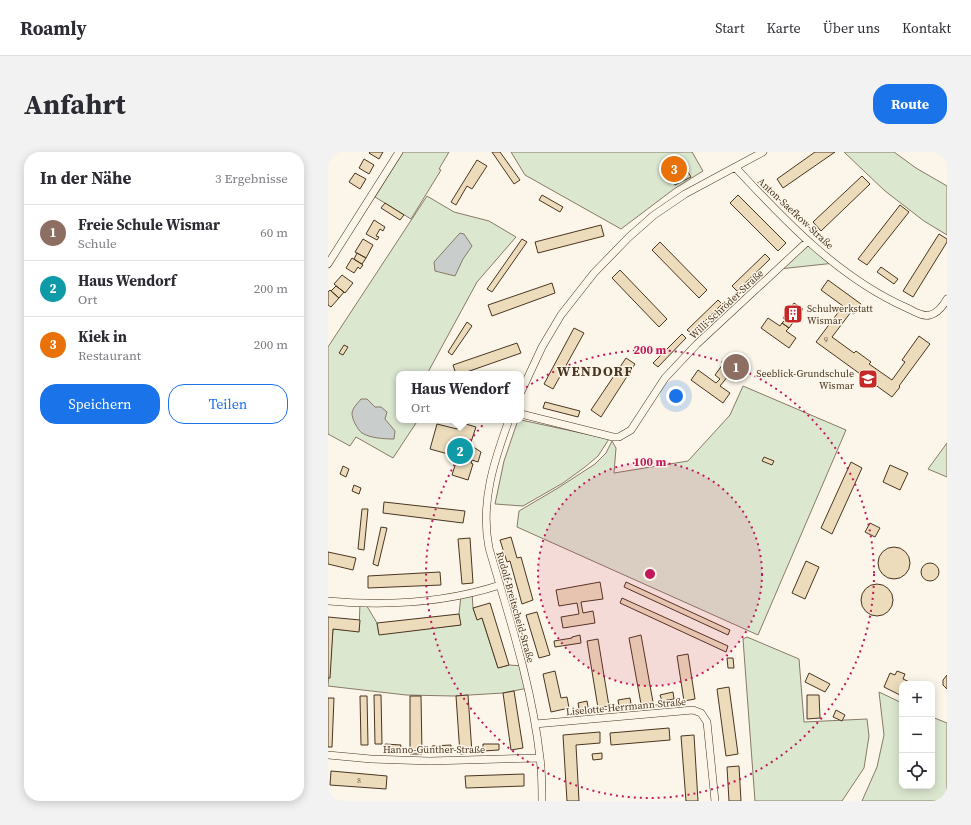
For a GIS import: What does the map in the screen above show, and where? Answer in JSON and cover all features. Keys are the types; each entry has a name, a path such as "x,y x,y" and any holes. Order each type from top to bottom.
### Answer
{"street":[{"path":"328,264 399,152"},
{"path":"524,386 542,347 561,315 594,273 629,237 654,215 685,194 763,152"},
{"name":"Anton-Saefkow-Straße","path":"735,166 766,200 808,241 856,280 890,301 919,314 930,315 942,308 947,299"},
{"name":"Willi-Schröder-Straße","path":"524,415 613,437 619,437 631,430 665,378 697,344 808,241"},
{"name":"Rudolf-Breitscheid-Straße","path":"508,423 491,477 486,513 486,535 521,659 540,758 542,801"},
{"path":"328,601 365,603 427,600 461,595 500,585"},
{"name":"Liselotte-Herrmann-Straße","path":"534,724 693,710 701,713 708,722 715,801"},
{"name":"Hanno-Günther-Straße","path":"328,755 378,760 430,761 540,758"}],"green space":[{"path":"403,152 449,152 439,169 441,170 411,219 375,197"},
{"path":"511,152 692,152 703,171 674,189 621,229 525,175"},
{"path":"844,152 894,152 916,168 947,186 947,235 924,221 885,191"},
{"path":"427,196 454,212 489,221 516,237 477,282 429,371 396,371 396,423 416,423 393,458 356,437 350,446 328,434 328,347"},
{"path":"808,241 835,263 779,269"},
{"path":"743,386 846,430 758,635 517,527 519,511 595,464 606,453 612,441 616,448 614,473 688,461 730,415"},
{"path":"524,421 609,439 598,456 585,467 563,483 523,506 495,504 504,461 517,423 524,423"},
{"path":"947,443 947,477 928,469"},
{"path":"472,592 473,608 477,619 482,618 498,668 509,665 523,666 528,688 503,693 453,696 406,695 328,686 333,629 359,631 360,603 365,603 377,623 379,634 460,625 459,614 461,595"},
{"path":"747,637 799,659 804,722 867,719 869,736 864,768 842,801 755,801 743,639"},
{"path":"879,692 899,702 899,789 935,789 935,718 947,723 947,801 862,801 877,767 884,735"}],"shaded area":[{"path":"460,233 464,234 472,246 463,259 455,276 435,271 434,262"},
{"path":"361,399 367,399 375,407 381,407 387,412 385,419 395,431 394,439 373,437 365,435 360,431 354,421 352,413 354,407"}],"building":[{"path":"383,152 379,159 369,153"},
{"path":"492,152 500,152 520,180 514,184"},
{"path":"815,152 835,152 783,188 777,179"},
{"path":"678,155 691,177 675,185 669,175 674,172 668,161"},
{"path":"364,159 374,165 369,174 359,168"},
{"path":"477,160 487,166 472,189 467,186 456,205 451,202"},
{"path":"355,173 366,179 360,189 349,182"},
{"path":"862,176 870,184 821,231 813,222"},
{"path":"542,195 563,207 560,212 539,200"},
{"path":"738,195 786,243 778,251 730,203"},
{"path":"385,203 404,215 400,220 381,208"},
{"path":"900,205 909,212 867,265 858,259"},
{"path":"374,220 385,227 383,231 380,229 376,236 379,237 377,240 366,234"},
{"path":"601,225 604,236 538,253 535,242"},
{"path":"939,234 947,239 947,242 913,297 903,291"},
{"path":"363,239 373,245 366,258 355,252"},
{"path":"522,239 527,242 492,292 487,289"},
{"path":"660,242 707,290 699,298 652,250"},
{"path":"357,253 366,258 362,264 354,259"},
{"path":"765,254 770,259 737,291 732,286"},
{"path":"352,258 363,265 360,269 358,267 354,273 346,268"},
{"path":"881,267 898,279 894,284 877,272"},
{"path":"620,270 667,319 659,327 612,278"},
{"path":"342,275 353,283 345,293 334,284"},
{"name":"Seeblick-Grundschule Wismar","path":"828,280 861,304 854,314 851,312 832,337 854,353 856,351 871,362 869,364 892,380 905,362 902,360 919,336 930,344 892,397 816,342 843,306 821,290"},
{"path":"552,283 555,293 492,316 488,305"},
{"path":"336,286 344,292 339,298 331,291"},
{"path":"330,290 339,298 331,307 328,305 328,292"},
{"path":"718,300 722,304 692,334 687,330"},
{"name":"Schulwerkstatt Wismar","path":"794,303 803,309 789,328 782,323 785,320 783,318"},
{"path":"768,318 780,326 782,323 789,328 786,331 796,338 789,348 761,328"},
{"path":"467,322 472,326 452,355 448,352"},
{"path":"574,328 584,333 553,389 544,384"},
{"path":"682,334 686,338 658,367 653,363"},
{"path":"517,343 521,353 470,371 455,371 453,365"},
{"path":"344,345 348,347 343,355 339,353"},
{"path":"626,358 635,364 601,417 591,410"},
{"path":"723,364 732,371 720,386 730,393 723,403 691,380 698,370 716,383 720,379 715,375"},
{"path":"545,402 580,411 578,417 543,408"},
{"path":"459,423 476,427 471,442 469,442 468,445 481,452 478,462 472,460 471,463 473,464 468,480 452,475 459,457 430,449 437,424 457,429"},
{"path":"764,457 774,461 772,465 762,461"},
{"path":"851,462 862,468 832,534 821,528"},
{"path":"890,465 908,473 900,490 883,482"},
{"path":"343,466 349,469 346,477 340,474"},
{"path":"354,485 361,488 359,494 352,491"},
{"path":"384,502 465,511 463,523 383,513"},
{"path":"362,509 368,509 364,550 358,549"},
{"path":"870,523 880,528 875,537 865,532"},
{"path":"381,527 387,528 378,566 373,564"},
{"path":"511,537 517,558 521,557 533,600 522,604 510,561 507,562 500,540"},
{"path":"470,538 473,583 462,584 458,539"},
{"path":"891,547 897,547 906,551 910,563 906,575 897,579 891,579 882,575 878,566 878,560 882,551"},
{"path":"328,552 356,558 353,570 328,564"},
{"path":"806,561 819,567 805,599 792,593"},
{"path":"926,563 934,563 939,568 937,579 934,581 926,581 921,576 921,568"},
{"path":"440,572 441,585 368,588 368,576"},
{"path":"600,582 603,599 581,602 583,613 593,611 595,623 563,628 561,617 579,614 577,603 559,606 556,590"},
{"path":"626,582 730,630 728,635 624,587"},
{"path":"874,584 880,584 889,588 893,600 889,612 880,616 874,616 865,612 861,603 861,597 865,588"},
{"path":"622,598 728,646 726,652 620,603"},
{"path":"490,603 509,665 498,668 482,618 477,620 473,608"},
{"path":"537,612 550,655 539,658 526,615"},
{"path":"459,614 461,625 379,635 377,623"},
{"path":"328,617 360,620 359,632 333,629 330,678 328,678"},
{"path":"580,635 581,643 555,647 554,641"},
{"path":"641,635 653,702 641,704 629,638"},
{"path":"598,639 609,706 598,708 587,641"},
{"path":"688,654 695,699 684,701 677,656"},
{"path":"727,658 733,658 734,668 728,668"},
{"path":"555,671 561,698 567,697 569,708 551,712 543,674"},
{"path":"897,671 905,674 903,679 907,681 899,681 899,694 884,687 890,673 895,675"},
{"path":"809,673 830,684 825,692 805,682"},
{"path":"947,675 947,689 943,685 943,680"},
{"path":"729,687 738,754 726,756 717,689"},
{"path":"514,691 523,748 511,750 503,693"},
{"path":"673,692 674,699 662,701 660,695"},
{"path":"374,695 381,695 382,744 375,744"},
{"path":"468,695 472,753 460,754 456,696"},
{"path":"807,695 819,695 820,718 807,719"},
{"path":"360,696 367,696 368,745 361,745"},
{"path":"410,696 421,696 422,754 410,754"},
{"path":"328,698 334,698 332,747 328,747"},
{"path":"630,698 631,704 619,706 618,700"},
{"path":"587,701 588,707 579,709 578,703"},
{"path":"836,710 845,715 842,721 833,717"},
{"path":"669,728 670,740 611,745 610,733"},
{"path":"600,732 600,743 576,745 579,801 567,801 563,735"},
{"path":"694,735 698,801 686,801 681,736"},
{"path":"385,744 401,745 400,751 385,750"},
{"path":"483,744 499,744 499,750 483,751"},
{"path":"451,745 451,752 433,752 432,746"},
{"path":"602,753 602,759 593,760 592,754"},
{"path":"739,766 741,801 729,801 727,767"},
{"path":"331,771 387,776 386,789 330,785"},
{"path":"524,774 524,786 466,788 465,776"}],"place":[{"name":"Kiek in","path":"674,169"},
{"name":"Schulwerkstatt Wismar","path":"793,314"},
{"name":"Freie Schule Wismar","path":"736,367"},
{"name":"Seeblick-Grundschule Wismar","path":"868,379"},
{"name":"Haus Wendorf","path":"460,451"}],"district":[{"name":"WENDORF","path":"595,371"}]}
